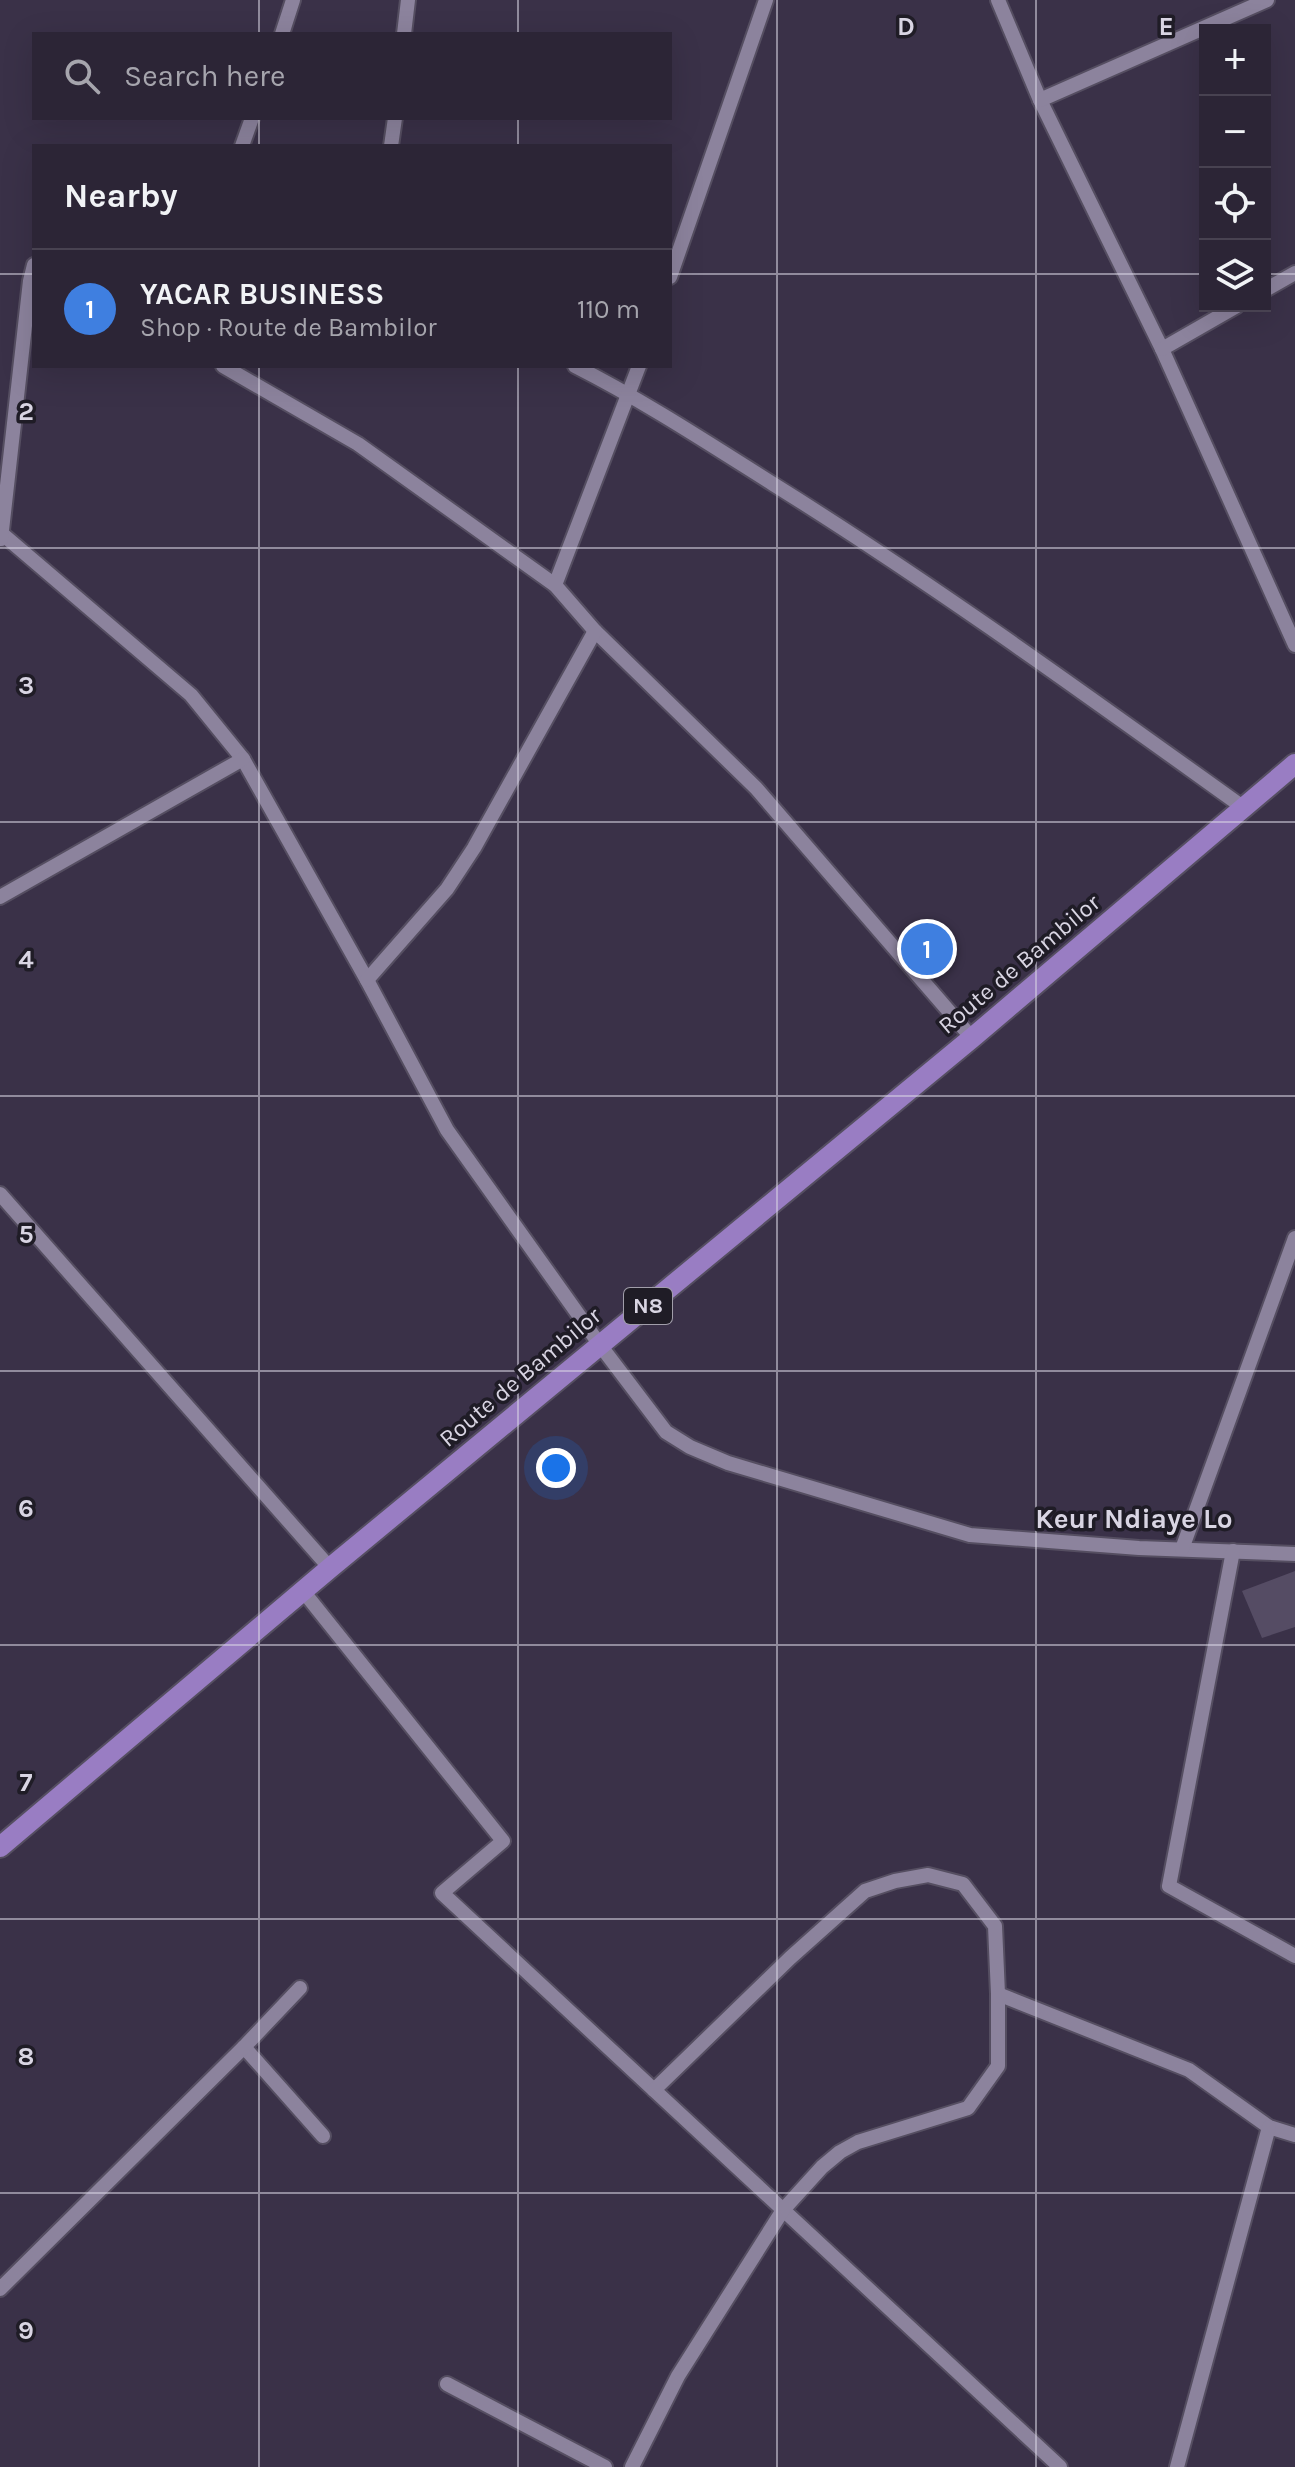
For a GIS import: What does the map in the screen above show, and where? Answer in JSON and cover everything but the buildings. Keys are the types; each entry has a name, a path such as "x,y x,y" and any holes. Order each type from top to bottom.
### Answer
{"main road":[{"name":"Route de Bambilor","path":"0,1847 330,1568 972,1038 1295,764"}],"street":[{"path":"283,32 293,0"},
{"path":"404,32 408,0"},
{"path":"672,271 766,0"},
{"path":"998,0 1040,100 1162,349 1295,645"},
{"path":"1040,100 1267,0"},
{"path":"243,144 251,120"},
{"path":"391,144 395,120"},
{"path":"1271,287 1295,273"},
{"path":"32,282 1,537 191,695 243,759 447,1130 666,1432 690,1447 728,1463 970,1535 1295,1554"},
{"path":"1162,349 1227,312"},
{"path":"226,368 358,444 555,585 595,631 756,788 972,1038"},
{"path":"579,368 629,394 860,538 1244,808"},
{"path":"555,585 638,368"},
{"path":"367,980 447,889 474,848 595,631"},
{"path":"0,897 243,759"},
{"path":"0,1194 330,1568"},
{"path":"1182,1549 1295,1238"},
{"path":"1233,1551 1169,1886 1295,1956"},
{"path":"303,1591 503,1841 442,1893 1060,2467"},
{"path":"632,2467 678,2376 783,2210 822,2167 858,2142 968,2108 998,2066 995,1926 963,1884 928,1875 865,1891 790,1958 654,2090"},
{"path":"0,2289 300,1988"},
{"path":"998,1994 1189,2070 1269,2127 1295,2135"},
{"path":"244,2047 323,2136"},
{"path":"1177,2467 1269,2127"},
{"path":"447,2384 605,2467"}],"place":[{"name":"YACAR BUSINESS","path":"927,949"}],"district":[{"name":"Keur Ndiaye Lo","path":"1134,1518"}]}
